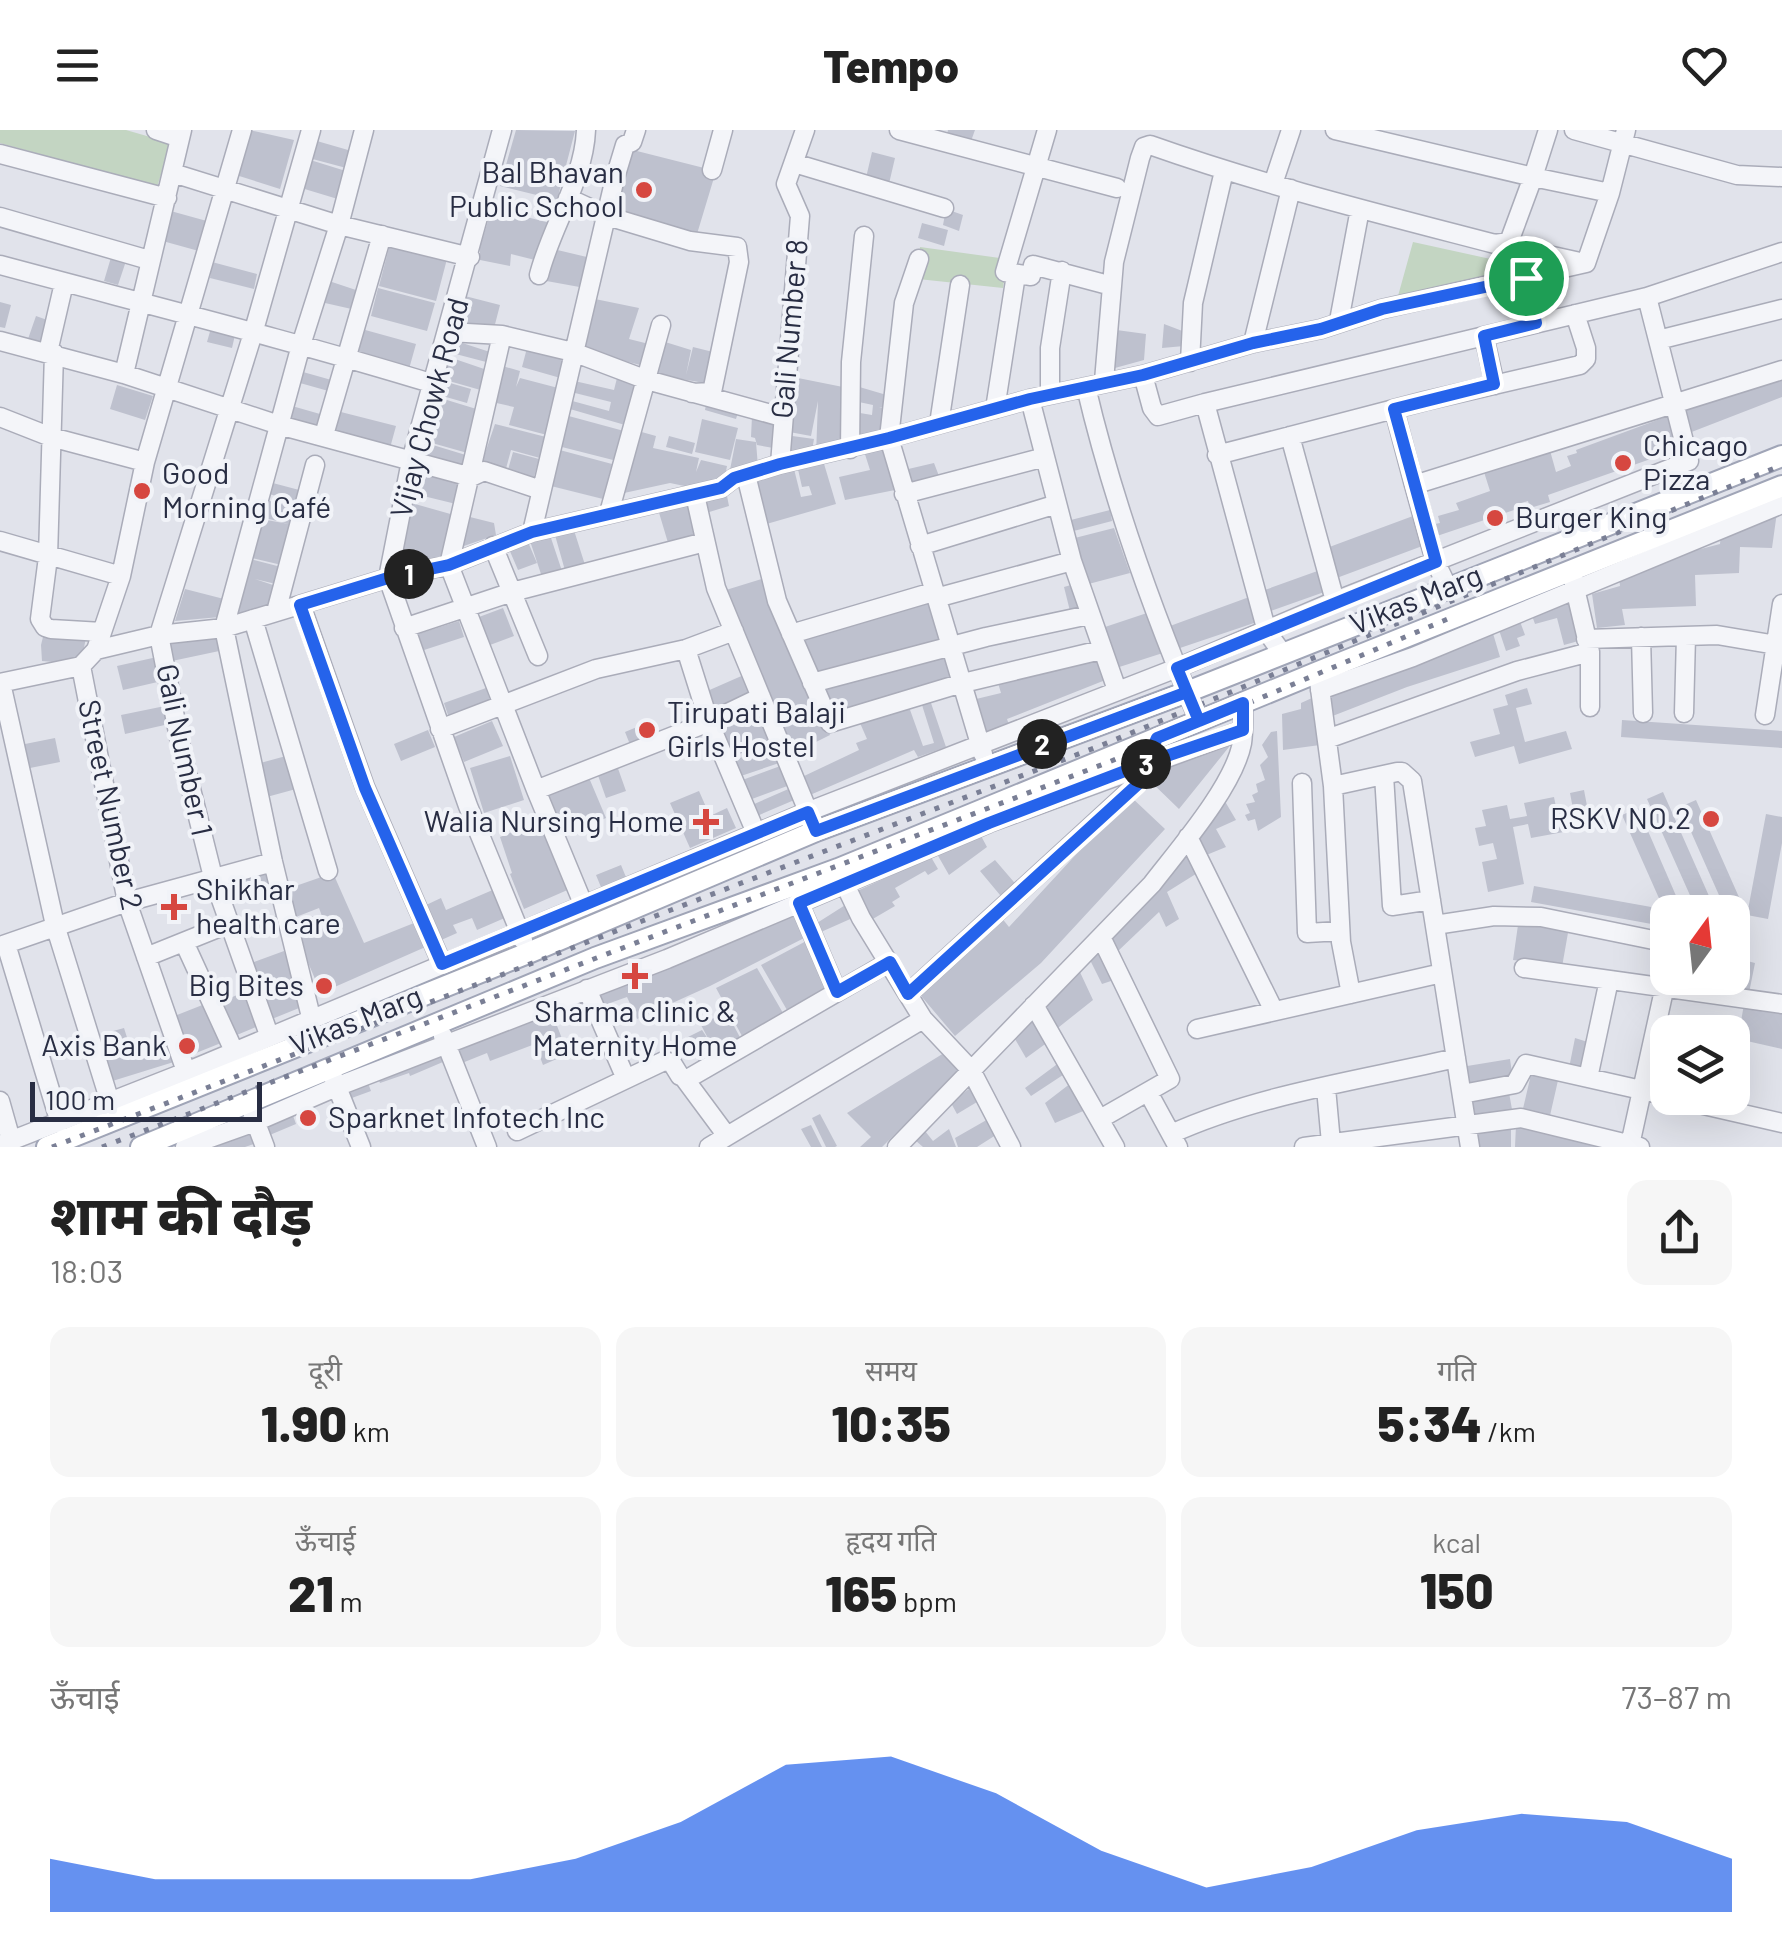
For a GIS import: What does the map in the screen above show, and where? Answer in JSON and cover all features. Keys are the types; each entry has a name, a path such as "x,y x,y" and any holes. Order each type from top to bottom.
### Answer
{"main road":[{"name":"Vikas Marg","path":"47,1147 189,1080 311,1040 524,942 812,821 983,754 1187,692 1782,456"},
{"name":"Vikas Marg","path":"141,1147 247,1101 333,1077 438,1022 595,958 841,877 1157,738 1243,703 1319,681 1573,580 1782,486"}],"street":[{"path":"124,374 181,134 156,130"},
{"path":"99,641 121,576 146,462 242,130"},
{"path":"160,636 311,130"},
{"path":"311,1040 311,1017 273,862 224,628 364,130"},
{"name":"Vijay Chowk Road","path":"502,130 411,461 388,578 440,729 524,942"},
{"path":"538,275 548,241 568,198 586,130"},
{"path":"532,532 606,216 625,145 632,142 636,130"},
{"path":"712,170 723,130"},
{"name":"Gali Number 8","path":"780,464 800,216 786,184 805,130"},
{"path":"899,130 1117,188"},
{"path":"1047,130 1006,272 1030,276 1033,265 1112,286"},
{"path":"1253,343 1292,130"},
{"path":"1335,130 1610,194"},
{"path":"1503,245 1509,242 1548,130"},
{"path":"1574,130 1623,138 1738,175 1782,178"},
{"path":"1586,264 1610,194 1623,138"},
{"path":"1199,721 1104,466 1095,384 1114,262 1144,147 1150,145 1224,171 1360,209 1586,264"},
{"path":"0,154 167,198"},
{"path":"794,163 944,208"},
{"path":"1190,362 1193,302 1224,171"},
{"path":"173,174 340,225 470,257"},
{"path":"568,198 606,216 690,240 737,247 739,262 712,392 692,392"},
{"path":"1338,321 1360,209"},
{"path":"0,217 149,260"},
{"path":"324,435 382,235"},
{"path":"850,449 852,362 864,236"},
{"path":"1143,375 1158,416 1647,297 1782,252"},
{"path":"919,259 904,303 889,438 959,684 983,754 1117,690 1690,461 1647,297"},
{"path":"64,282 51,353 52,437 42,624 99,641 224,628 388,578 449,565 532,532 721,488 734,478 780,464 850,449 1050,394 1143,375 1253,343 1321,329 1338,321 1586,264"},
{"path":"0,265 190,317 254,330 434,384"},
{"path":"1050,394 1050,348 1062,271"},
{"path":"1526,278 1536,323"},
{"path":"995,409 1015,281"},
{"path":"939,424 960,285"},
{"path":"1658,340 1782,308"},
{"path":"1217,456 1580,364 1586,359 1586,348 1575,314"},
{"path":"609,513 661,325"},
{"path":"449,332 502,336 573,352 647,380 782,417"},
{"path":"502,336 449,565 584,906"},
{"path":"1484,336 1494,384"},
{"path":"0,340 124,374 280,425 472,476 484,471 542,490"},
{"path":"1414,484 1782,370"},
{"path":"1030,399 1072,561 1117,690"},
{"path":"1205,403 1268,632 1283,654"},
{"path":"1394,409 1436,562 1448,588"},
{"path":"0,417 52,437 146,462"},
{"path":"1290,436 1335,601"},
{"path":"904,494 1045,457"},
{"path":"276,612 315,465"},
{"path":"746,475 777,601 830,723 959,684 1101,650"},
{"path":"0,1100 8,1145 110,1102 189,1080 234,1051 442,964 524,942 584,906 756,833 812,821 716,588 696,495"},
{"path":"920,546 1057,504"},
{"path":"1590,707 1588,645 1573,580 1782,504"},
{"path":"0,541 121,576"},
{"path":"404,628 512,592 705,542"},
{"path":"493,546 538,656"},
{"path":"791,634 1072,561"},
{"path":"1765,716 1779,645 1782,604"},
{"path":"300,605 365,788 442,964"},
{"path":"812,683 1089,616"},
{"path":"252,619 328,870"},
{"path":"440,729 596,668 686,649 734,631"},
{"path":"1328,738 1588,645 1641,637 1716,635 1779,645"},
{"name":"Gali Number 1","path":"160,636 182,753 213,876 269,1035"},
{"path":"1684,713 1686,636"},
{"path":"1641,637 1643,713"},
{"name":"Street Number 2","path":"99,641 80,666 127,902 189,1080"},
{"path":"686,649 709,722 756,833"},
{"path":"80,666 0,683 55,925 110,1102"},
{"path":"1319,681 1333,786 1340,931 1351,994"},
{"path":"536,790 709,722 761,697"},
{"path":"902,1145 1152,884 1232,771 1243,735 1243,703"},
{"path":"185,1147 256,1122 333,1077 446,1043 587,989 799,903 841,877 1146,763 1243,735"},
{"path":"908,994 1138,784 1157,738"},
{"path":"1333,786 1402,772 1412,782 1470,1147"},
{"path":"1384,775 1392,906 1431,900"},
{"path":"1302,783 1308,933 1340,931"},
{"path":"1188,837 1274,1011"},
{"path":"60,1122 3,945 127,902 273,862"},
{"path":"841,877 923,1019 971,1070 1011,1147"},
{"path":"799,903 837,992"},
{"path":"1435,925 1494,916 1529,916 1650,940"},
{"path":"146,958 228,924"},
{"path":"1100,936 1170,1079 1100,1119"},
{"path":"184,942 234,1051"},
{"path":"684,1078 890,962"},
{"path":"1524,968 1610,980 1650,980"},
{"path":"1197,1029 1442,973"},
{"path":"1588,1078 1610,980"},
{"path":"587,989 626,1080"},
{"path":"1304,1147 1521,1118 1635,1146 1642,1090 1663,995"},
{"path":"1738,995 1782,1004"},
{"path":"1034,1005 1115,1147"},
{"path":"708,1147 923,1019"},
{"path":"438,1022 487,1147"},
{"path":"1148,1092 1174,1141 1199,1122 1456,1058"},
{"path":"518,1131 668,1061 726,1136"},
{"path":"1462,1094 1516,1084 1526,1064 1650,1092"},
{"path":"333,1077 361,1147"},
{"path":"1326,1088 1331,1143"},
{"path":"247,1101 265,1147"},
{"path":"1748,1115 1782,1123"}],"green space":[{"path":"0,130 126,130 171,143 157,187 0,143"},
{"path":"1413,242 1527,267 1398,296"},
{"path":"920,247 1007,259 1003,288 918,279"}],"building":[{"path":"249,130 294,140 280,189 236,175"},
{"path":"516,130 575,131 557,200 500,186"},
{"path":"948,130 975,130 971,141 947,134"},
{"path":"310,139 355,152 350,169 305,157"},
{"path":"629,149 716,171 697,234 610,209"},
{"path":"872,152 895,158 888,188 865,182"},
{"path":"307,159 349,172 341,200 298,187"},
{"path":"492,208 550,223 539,261 511,254 510,266 480,260"},
{"path":"946,209 963,215 959,231 943,225"},
{"path":"167,210 214,223 206,253 159,240"},
{"path":"922,223 948,230 944,246 918,238"},
{"path":"390,244 447,259 436,301 379,286"},
{"path":"549,248 591,258 585,288 541,280"},
{"path":"112,254 127,258 118,285 104,281"},
{"path":"212,262 257,274 254,289 210,278"},
{"path":"329,281 359,291 356,310 325,303"},
{"path":"378,288 435,303 427,331 371,316"},
{"path":"461,295 500,305 493,332 454,321"},
{"path":"595,299 639,308 629,339 653,345 648,367 581,350"},
{"path":"0,302 11,305 5,328 0,327"},
{"path":"36,316 50,321 42,344 28,339"},
{"path":"1164,324 1185,332 1184,346 1162,348"},
{"path":"211,328 235,335 232,348 207,342"},
{"path":"358,328 416,344 409,369 350,351"},
{"path":"1109,329 1146,334 1144,360 1104,371"},
{"path":"450,339 493,353 490,363 448,352"},
{"path":"662,341 691,350 686,375 693,347 717,353 710,384 653,374"},
{"path":"527,348 569,355 564,379 522,367"},
{"path":"449,357 490,371 484,391 442,379"},
{"path":"499,365 520,371 516,387 520,378 562,389 547,435 509,425 514,407 492,402"},
{"path":"303,372 335,381 332,392 300,383"},
{"path":"793,377 848,388 848,447 816,455 818,401 811,436 784,431"},
{"path":"1782,377 1782,397 1689,433 1681,412"},
{"path":"617,378 642,384 632,427 563,407 565,399 609,411 611,402 567,391 570,380 614,390"},
{"path":"443,381 471,389 467,403 439,395"},
{"path":"117,385 153,396 145,420 110,409"},
{"path":"856,386 890,396 890,408 879,407 890,410 889,435 852,446 854,412 872,415 873,405 854,401"},
{"path":"437,397 483,411 471,454 425,441"},
{"path":"707,399 739,409 736,419 705,410"},
{"path":"292,406 327,416 323,430 289,422"},
{"path":"333,410 396,426 390,448 328,432"},
{"path":"565,415 624,431 617,461 558,446"},
{"path":"1671,415 1682,448 1548,495 1550,502 1530,508 1528,501 1518,504 1520,508 1434,537 1430,525 1440,523 1438,516 1459,510 1456,503 1490,491 1484,472 1529,458 1549,447 1556,472 1571,466 1567,456 1577,453 1576,450"},
{"path":"752,416 779,421 779,449 757,445 751,437"},
{"path":"702,419 738,428 730,460 695,452"},
{"path":"495,424 546,437 540,458 511,450 504,476 481,465"},
{"path":"638,431 656,436 653,448 699,458 696,472 701,460 727,466 724,481 694,488 670,483 624,493"},
{"path":"785,435 814,439 811,456 786,462"},
{"path":"669,436 695,443 692,454 666,447"},
{"path":"736,439 756,442 758,467 729,475"},
{"path":"888,441 900,489 845,500 839,477 870,470 863,448"},
{"path":"423,442 469,456 466,473 417,459"},
{"path":"556,449 612,464 603,499 547,485"},
{"path":"513,452 539,459 532,484 506,477"},
{"path":"822,457 836,504 763,525 750,476 793,465 801,497 812,495 809,486 802,487 797,465"},
{"path":"934,463 939,476 909,484 904,470"},
{"path":"413,466 464,481 456,504 407,492"},
{"path":"269,482 303,491 300,503 266,493"},
{"path":"727,496 729,506 706,513 703,502"},
{"path":"690,499 700,538 669,546 657,506"},
{"path":"266,500 299,509 286,566 252,558 261,519 289,524 261,517"},
{"path":"408,502 454,515 446,558 394,570"},
{"path":"1110,510 1112,521 1066,533 1063,522"},
{"path":"1777,512 1772,548 1740,547 1739,573 1695,575 1696,606 1622,609 1625,625 1597,628 1592,594 1620,586 1619,576 1720,544 1721,533"},
{"path":"466,516 494,523 496,535 458,548"},
{"path":"1413,516 1425,545 1334,579 1324,549"},
{"path":"572,524 586,568 566,574 553,528"},
{"path":"1114,528 1130,573 1081,586 1067,540"},
{"path":"550,535 562,571 542,577 530,541"},
{"path":"528,542 537,563 518,570 509,549"},
{"path":"250,559 285,568 280,585 255,579 279,587 274,607 236,615"},
{"path":"1323,569 1330,590 1268,612 1262,591"},
{"path":"768,577 830,735 794,753 726,590"},
{"path":"1078,583 1085,607 1070,611 1064,587"},
{"path":"185,589 224,599 220,617 175,621"},
{"path":"1252,596 1260,621 1177,649 1170,626"},
{"path":"1570,597 1582,640 1564,645 1557,618 1535,624 1530,610"},
{"path":"932,602 944,643 813,680 795,637"},
{"path":"503,608 514,636 490,645 479,617"},
{"path":"1153,611 1169,651 1110,670 1096,630"},
{"path":"1518,616 1525,635 1517,638 1520,646 1506,651 1497,624"},
{"path":"459,621 464,637 421,651 415,635"},
{"path":"45,629 86,638 81,662 42,661"},
{"path":"1492,630 1500,657 1330,717 1326,693"},
{"path":"220,631 224,650 172,661 167,641"},
{"path":"943,651 953,685 836,719 821,685"},
{"path":"1099,653 1108,679 1007,719 1010,728 982,738 972,700 1001,693 998,683"},
{"path":"157,657 162,681 123,690 117,666"},
{"path":"746,674 756,696 715,714 705,692"},
{"path":"486,688 492,706 450,721 444,703"},
{"path":"1527,688 1532,704 1516,708 1525,742 1566,731 1572,749 1519,764 1514,746 1475,757 1470,742 1500,734 1493,709 1508,705 1505,695"},
{"path":"1312,698 1318,702 1320,745 1283,750 1282,714 1301,709 1301,703"},
{"path":"931,703 946,747 918,757 914,750 810,795 802,777 859,750 856,743 867,739 860,723 909,707 923,746 934,743 922,705"},
{"path":"760,705 775,740 732,757 717,722"},
{"path":"165,706 169,724 125,734 121,715"},
{"path":"1622,720 1782,731 1782,748 1621,737"},
{"path":"492,721 503,746 464,762 454,737"},
{"path":"651,721 657,737 631,747 625,732"},
{"path":"428,730 435,747 401,761 394,744"},
{"path":"1277,731 1281,817 1258,831 1255,819 1248,821 1245,815 1250,813 1246,804 1255,802 1252,795 1258,792 1256,784 1265,780 1260,765 1268,757 1262,745 1271,732"},
{"path":"55,738 60,762 25,769 20,745"},
{"path":"1233,742 1179,809 1148,779 1164,760"},
{"path":"776,745 782,762 735,778 729,762"},
{"path":"286,756 296,789 263,798 253,765"},
{"path":"510,756 524,800 484,813 470,768"},
{"path":"615,760 626,791 606,798 595,767"},
{"path":"783,765 790,785 744,802 737,782"},
{"path":"587,773 606,818 559,837 540,793"},
{"path":"793,787 799,798 757,816 752,805"},
{"path":"1584,790 1591,827 1531,838 1528,824 1513,827 1524,884 1488,892 1482,862 1497,859 1493,843 1479,846 1475,828 1486,826 1482,810 1507,805 1510,819 1527,816 1524,803 1554,797 1557,812 1573,809 1570,793"},
{"name":"Walia Nursing Home","path":"699,791 710,816 727,808 736,828 690,848 670,803"},
{"path":"1663,792 1709,895 1690,895 1647,799"},
{"path":"1130,796 1165,829 1041,963 955,1036 916,990 1001,917 1009,927"},
{"path":"1223,798 1236,820 1216,829 1226,847 1204,856 1195,838"},
{"path":"1696,800 1738,895 1719,895 1680,807"},
{"path":"1638,808 1676,895 1658,895 1622,815"},
{"path":"1766,814 1782,817 1782,843 1768,919 1750,916"},
{"path":"546,824 572,888 524,909 500,837"},
{"path":"980,834 987,847 949,875 937,854"},
{"path":"1186,849 1199,872 1167,892 1179,919 1166,927 1159,912 1117,952 1109,937"},
{"path":"931,857 938,869 928,875 925,871 895,888 900,897 892,902 895,906 871,920 855,892"},
{"path":"995,860 1020,889 1005,901 980,871"},
{"path":"621,865 628,882 603,892 596,875"},
{"path":"268,868 274,896 227,904 221,878"},
{"path":"333,873 364,943 419,921 430,945 321,993 298,939 326,927 319,908 296,917 287,889"},
{"path":"1534,886 1650,907 1650,924 1531,902"},
{"path":"495,889 507,917 477,930 472,918 453,925 457,933 439,941 424,906 441,898 446,910"},
{"path":"850,902 857,916 821,932 817,923"},
{"path":"802,912 814,933 710,986 637,1019 627,997 596,1008 591,994"},
{"path":"278,915 282,925 237,939 234,930"},
{"path":"317,915 321,924 300,932 297,922"},
{"path":"1518,925 1569,927 1562,967 1513,960"},
{"path":"810,939 830,985 787,1010 761,965"},
{"path":"1098,948 1114,980 1102,984 1089,958"},
{"path":"284,951 304,1006 267,1021 246,965"},
{"path":"1750,962 1755,963 1750,988"},
{"path":"757,968 783,1013 742,1036 716,988"},
{"path":"1079,970 1093,1000 1054,1031 1041,1011"},
{"path":"248,990 263,1024 232,1037 219,1003"},
{"path":"581,996 583,1002 552,1013 568,1054 543,1065 535,1044 490,1061 487,1053 462,1063 454,1044"},
{"path":"210,1002 226,1041 186,1057 172,1017"},
{"path":"1744,1004 1782,1011 1782,1049 1750,1042 1750,1015 1742,1015"},
{"path":"726,1011 743,1043 700,1064 686,1038 702,1030 710,1042 701,1025"},
{"path":"1034,1017 1048,1042 1026,1058 1015,1039"},
{"path":"124,1028 130,1047 171,1036 177,1061 106,1083 92,1037"},
{"path":"1575,1038 1591,1043 1585,1072 1569,1068"},
{"path":"444,1047 450,1059 410,1076 409,1073 380,1083 378,1078 368,1083 371,1091 349,1099 344,1087"},
{"path":"944,1053 961,1069 882,1147 860,1147 871,1137 847,1113"},
{"path":"1510,1059 1513,1080 1465,1090 1461,1067"},
{"path":"1060,1062 1066,1073 1031,1096 1025,1088"},
{"path":"1532,1070 1559,1076 1549,1120 1522,1113"},
{"path":"1071,1083 1088,1109 1055,1123 1045,1103"},
{"path":"974,1085 982,1099 957,1114 951,1103"},
{"path":"1508,1087 1513,1115 1471,1123 1465,1094"},
{"path":"291,1110 296,1124 265,1137 259,1124"},
{"path":"820,1114 835,1147 826,1147 812,1118"},
{"path":"990,1118 999,1133 977,1147 958,1147 955,1138"},
{"path":"811,1125 822,1147 811,1147 801,1129"},
{"path":"1516,1125 1607,1147 1515,1147"},
{"path":"254,1126 260,1142 245,1147 199,1147"},
{"path":"1511,1126 1511,1147 1475,1147 1472,1130"},
{"path":"949,1129 956,1147 923,1147 915,1140 925,1131 933,1141"}],"railway":[{"path":"52,1147 1102,745 1782,465"},
{"path":"102,1147 1109,762 1450,618"}],"place":[{"name":"Bal Bhavan Public School","path":"644,190"},
{"name":"Chicago Pizza","path":"1623,463"},
{"name":"Good Morning Café","path":"142,491"},
{"name":"Burger King","path":"1495,518"},
{"name":"Tirupati Balaji Girls Hostel","path":"647,730"},
{"name":"RSKV NO.2","path":"1711,819"},
{"name":"Walia Nursing Home","path":"706,822"},
{"name":"Shikhar health care","path":"174,907"},
{"name":"Sharma clinic & Maternity Home","path":"635,976"},
{"name":"Big Bites","path":"324,986"},
{"name":"Axis Bank","path":"187,1046"},
{"name":"Sparknet Infotech Inc","path":"308,1118"}],"route":[{"path":"1526,278 1382,309 1321,329 1253,343 1143,375 1030,399 850,449 780,464 734,478 708,492 532,532 449,565 388,578 300,605 365,788 442,964 808,812 816,831 986,764 1187,692 1199,721 1157,738 1146,763 989,823 799,903 837,992 890,962 908,994 1138,784 1146,763 1243,730 1243,703 1199,721 1177,668 1436,562 1394,409 1494,384 1484,336 1536,323 1526,278"}]}
